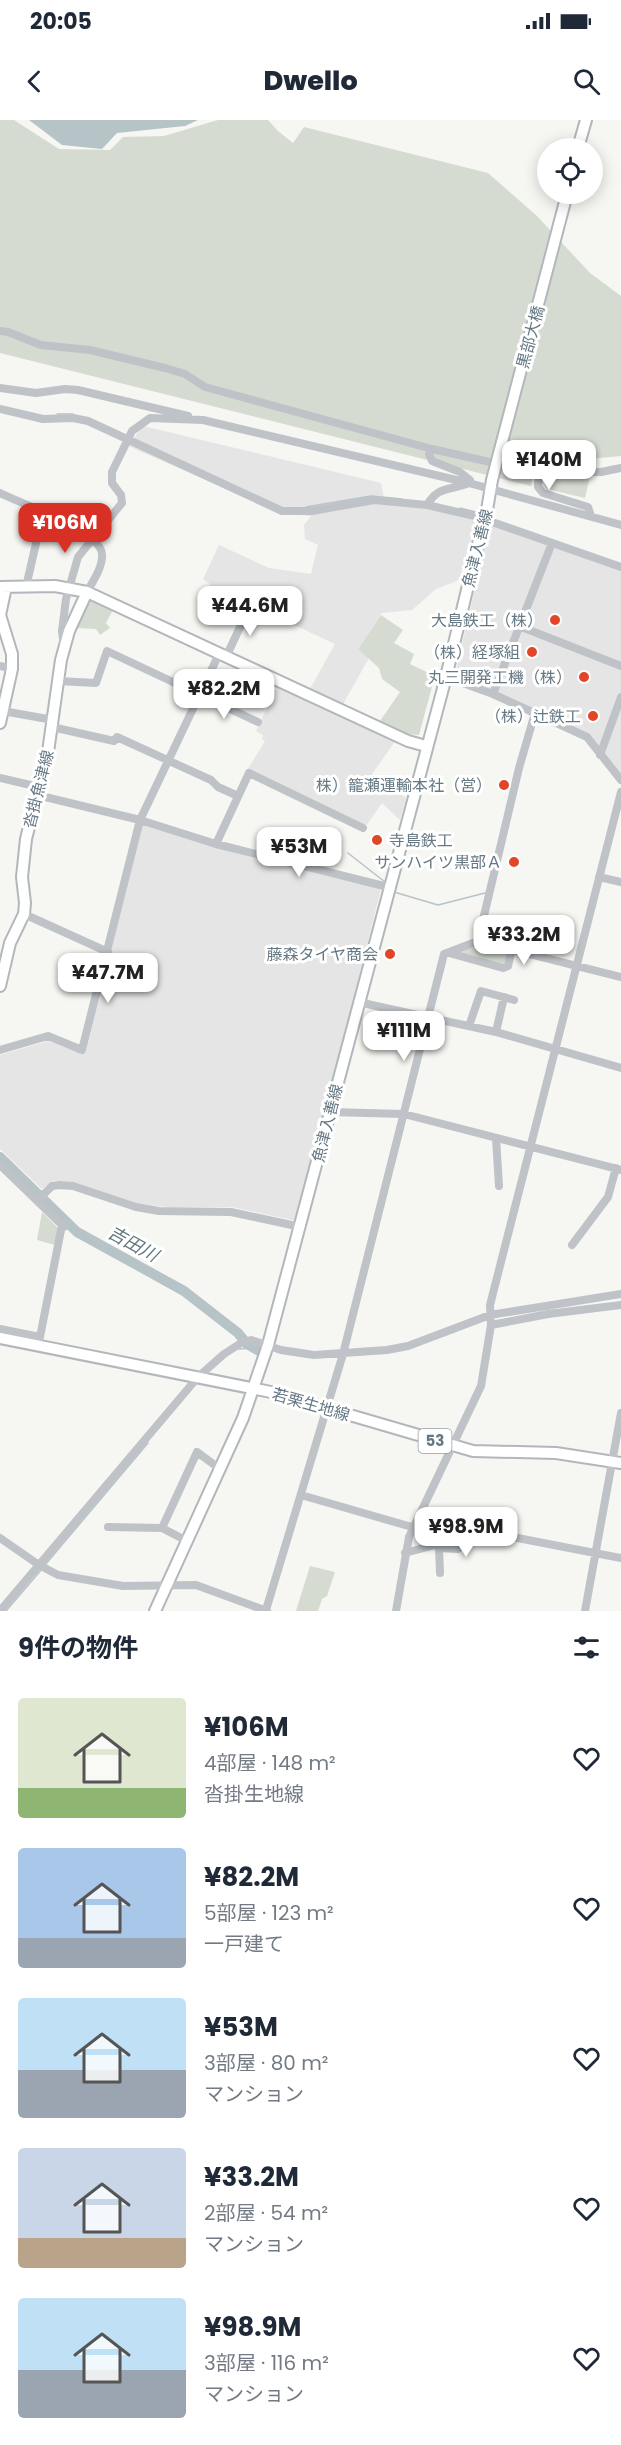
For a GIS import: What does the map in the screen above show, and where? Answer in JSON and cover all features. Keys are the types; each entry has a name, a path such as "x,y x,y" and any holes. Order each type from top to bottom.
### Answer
{"main road":[{"path":"580,138 585,120"},
{"name":"黒部大橋","path":"492,485 564,204"},
{"name":"魚津入善線","path":"155,1611 220,1469 254,1388 268,1345 446,676 492,485"},
{"path":"0,723 12,669 12,654 0,615 3,587 69,588 87,592 408,741 426,746"},
{"name":"沓掛魚津線","path":"0,986 4,952 24,914 22,878 26,839 52,724 64,647 87,592"},
{"name":"若栗生地線","path":"0,1338 254,1388 452,1446 482,1452 556,1454 617,1463"}],"street":[{"path":"0,331 41,345 90,350 165,368 185,374 205,387 432,449 539,473 601,472 621,468"},
{"path":"3,388 36,393 65,389 78,390 136,402 470,483 492,485 621,525"},
{"path":"0,410 43,419 73,418 88,421 282,511 312,511 374,500 427,506 476,516 621,567"},
{"path":"64,647 62,631 69,588 78,557 122,503 121,495 112,483 112,472 132,431 150,418 203,420"},
{"path":"432,449 429,454 432,461 459,472 470,480 470,483"},
{"path":"539,473 538,487 543,493 588,507 591,516"},
{"path":"427,506 433,495 441,489 460,487 470,483"},
{"path":"0,493 73,526 100,545 102,562 87,592"},
{"path":"26,586 37,539"},
{"path":"493,694 552,543"},
{"path":"0,1050 48,1036 82,1050 140,820 200,694 250,606"},
{"path":"519,626 621,666"},
{"path":"58,681 96,683 107,651 258,723"},
{"path":"0,666 12,669"},
{"path":"446,676 493,694 587,737 621,780"},
{"path":"600,755 621,697"},
{"path":"3,711 114,741 117,737 211,780 218,788 238,796"},
{"path":"478,941 519,768 535,713"},
{"path":"216,844 249,773 363,828"},
{"path":"0,778 216,844 388,887"},
{"path":"396,1611 405,1553 412,1527 437,1481 481,1386 491,1325 490,1315 530,1147 621,792"},
{"path":"599,877 621,882"},
{"path":"24,914 108,952"},
{"path":"0,1538 58,1575 123,1586 196,1585 266,1611 343,1354 444,954 478,941 621,977"},
{"path":"449,953 503,968 508,966 512,950"},
{"path":"469,1026 481,991 514,1000"},
{"path":"496,1032 504,997"},
{"path":"358,1002 496,1032 621,1068"},
{"path":"330,1112 404,1114 618,1169 608,1197 572,1245"},
{"path":"496,1138 499,1186"},
{"path":"0,1164 63,1226 40,1337 0,1329"},
{"path":"37,1201 52,1186 73,1186 136,1207 159,1211 231,1212 301,1227"},
{"path":"0,1611 198,1377 241,1342 251,1340 299,1354 343,1354 408,1346 490,1315 621,1294"},
{"path":"491,1325 548,1314 621,1305"},
{"path":"585,1611 617,1463 621,1413"},
{"path":"162,1528 197,1452 220,1469"},
{"path":"301,1495 412,1527 462,1513 492,1533 621,1558"},
{"path":"108,1527 162,1528 187,1541"},
{"path":"405,1553 435,1545 439,1548 458,1549 462,1545 464,1532"},
{"path":"439,1548 440,1573"}],"shaded area":[{"path":"0,120 14,120 59,149 110,150 123,137 164,136 218,120 268,120 293,143 304,127 488,173 537,216 590,273 621,296 621,456 535,464 531,486 0,353"},
{"path":"29,120 198,120 185,126 117,133 102,149 62,145"},
{"path":"143,426 381,483 385,502 477,518 459,580 436,589 412,610 382,613 358,649 369,658 343,704 310,689 335,644 247,603 243,610 207,592 210,584 203,579 219,545 269,568 311,574 318,545 305,539 304,525 311,516 281,513 128,446"},
{"path":"542,477 590,477 585,498 547,489"},
{"path":"490,524 621,569 621,777 586,733 455,674"},
{"path":"87,599 113,610 106,623 110,628 100,635 96,629 74,628"},
{"path":"381,615 403,630 394,643 414,654 410,664 435,676 419,735 407,734 380,721 400,692 382,679 379,668 358,649"},
{"path":"278,685 396,740 372,774 406,798 400,820 382,803 366,826 248,769 265,741 262,739 263,735 256,731"},
{"path":"142,825 381,889 297,1221 232,1207 166,1207 136,1203 65,1181 53,1181 42,1189 0,1149 0,1055 48,1041 74,1051 86,1052"},
{"path":"477,943 508,952 506,963 501,965 458,953"},
{"path":"42,1212 58,1228 55,1245 37,1240"},
{"path":"310,1566 335,1572 327,1596 322,1599 318,1611 296,1611"}],"waterway":[{"path":"57,414 73,414"},
{"path":"306,507 371,496 402,499"},
{"path":"460,508 476,512"},
{"path":"348,853 385,882"},
{"path":"394,892 438,905 485,893"},
{"name":"吉田川","path":"0,1157 77,1232 184,1291 238,1333 247,1344 259,1351"},
{"path":"238,1349 255,1348"},
{"path":"45,1565 148,1443"},
{"path":"6,1611 42,1569"}],"place":[{"name":"大島鉄工（株）","path":"555,620"},
{"name":"（株）経塚組","path":"532,652"},
{"name":"丸三開発工機（株）","path":"584,677"},
{"name":"（株）辻鉄工","path":"593,716"},
{"name":"株）籠瀬運輸本社（営）","path":"504,785"},
{"name":"寺島鉄工","path":"377,840"},
{"name":"サンハイツ黒部Ａ","path":"514,862"},
{"name":"藤森タイヤ商会","path":"390,954"}]}
